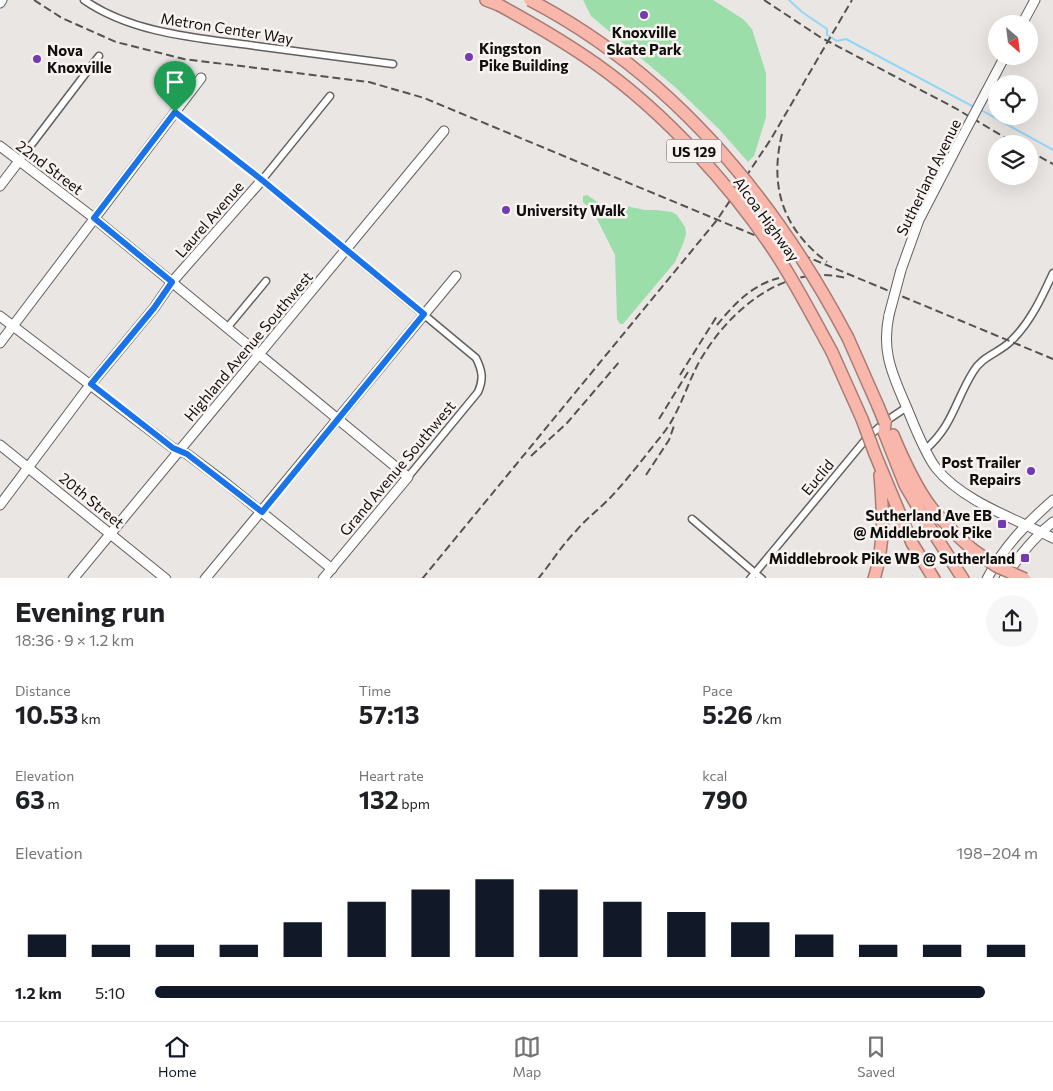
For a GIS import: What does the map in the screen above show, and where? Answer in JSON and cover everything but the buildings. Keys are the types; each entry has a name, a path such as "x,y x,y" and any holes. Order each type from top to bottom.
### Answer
{"highway":[{"name":"Alcoa Highway","path":"486,0 533,23 597,64 626,87 681,137 724,186 779,258 803,297 832,352 862,419 877,459"},
{"name":"Alcoa Highway","path":"530,0 557,14 634,68 688,115 714,142 766,205 793,244 830,304 848,338 878,406 885,423 884,432 892,442"},
{"path":"892,442 930,506 948,527 972,549 996,566 1025,578"},
{"path":"892,442 905,485 963,578"},
{"path":"874,578 879,560 884,520 877,459"},
{"path":"877,459 912,543 934,578"}],"street":[{"name":"Metron Center Way","path":"84,0 124,20 166,34 393,64"},
{"path":"1027,15 1035,0"},
{"path":"0,186 99,56"},
{"name":"Sutherland Avenue","path":"1000,65 919,220 901,270 889,315 886,337 888,360 907,408 936,467 951,483 973,498 1053,538"},
{"path":"0,343 201,78"},
{"name":"Laurel Avenue","path":"0,505 91,384 154,308 172,282 262,180 330,96"},
{"path":"175,112 262,180 424,314"},
{"name":"Highland Avenue Southwest","path":"73,578 444,130"},
{"name":"22nd Street","path":"0,146 94,218 408,477"},
{"path":"926,449 945,429 973,372 985,358 1011,341 1024,326 1041,299 1053,273"},
{"path":"205,578 262,512 337,418 456,276"},
{"path":"227,328 266,281"},
{"name":"Grand Avenue Southwest","path":"323,578 478,392 482,371 476,358 424,314"},
{"path":"0,316 173,448 179,450 223,481 332,569"},
{"name":"Euclid","path":"750,578 866,439 886,421 907,408"},
{"name":"20th Street","path":"0,445 166,578"},
{"path":"987,578 1007,546 1053,500"},
{"path":"692,519 762,578"},
{"path":"1004,578 1018,557 1053,522"}],"green space":[{"path":"583,0 713,0 743,19 752,29 766,73 766,117 754,156 748,162 719,129 675,87 591,16"},
{"path":"587,195 605,207 621,205 645,210 672,212 677,215 685,227 686,234 675,262 623,324 620,324 617,319 615,255 595,215 583,202 583,196"}],"waterway":[{"path":"789,0 802,12 827,29 827,35 837,41 846,39 974,107"},
{"path":"981,110 1053,150"}],"railway":[{"path":"34,0 62,18 116,42 184,59 369,82 424,98 1053,359"},
{"path":"764,0 820,37 955,108 1001,135"},
{"path":"423,578 717,220 771,139 852,0"},
{"path":"782,134 777,172 783,205 790,221 800,236 827,262"},
{"path":"1038,156 1053,164"},
{"path":"539,578 571,536 616,491 662,435 678,409 698,364 710,345 741,310 759,296 779,285 800,278 823,275 846,278"},
{"path":"717,325 744,296 760,285 779,278"},
{"path":"680,375 717,316"},
{"path":"531,456 567,423 620,361"},
{"path":"659,419 688,372"},
{"path":"646,475 669,440 675,423"}],"place":[{"name":"Knoxville Skate Park","path":"644,15"},
{"name":"Kingston Pike Building","path":"469,57"},
{"name":"Nova Knoxville","path":"37,59"},
{"name":"University Walk","path":"506,210"},
{"name":"Post Trailer Repairs","path":"1031,471"},
{"name":"Sutherland Ave EB @ Middlebrook Pike","path":"1002,524"},
{"name":"Middlebrook Pike WB @ Sutherland","path":"1025,558"}],"route":[{"path":"175,112 218,144 424,314 291,474 262,512 187,454 173,448 91,384 154,308 172,282 94,218 175,112"}]}
